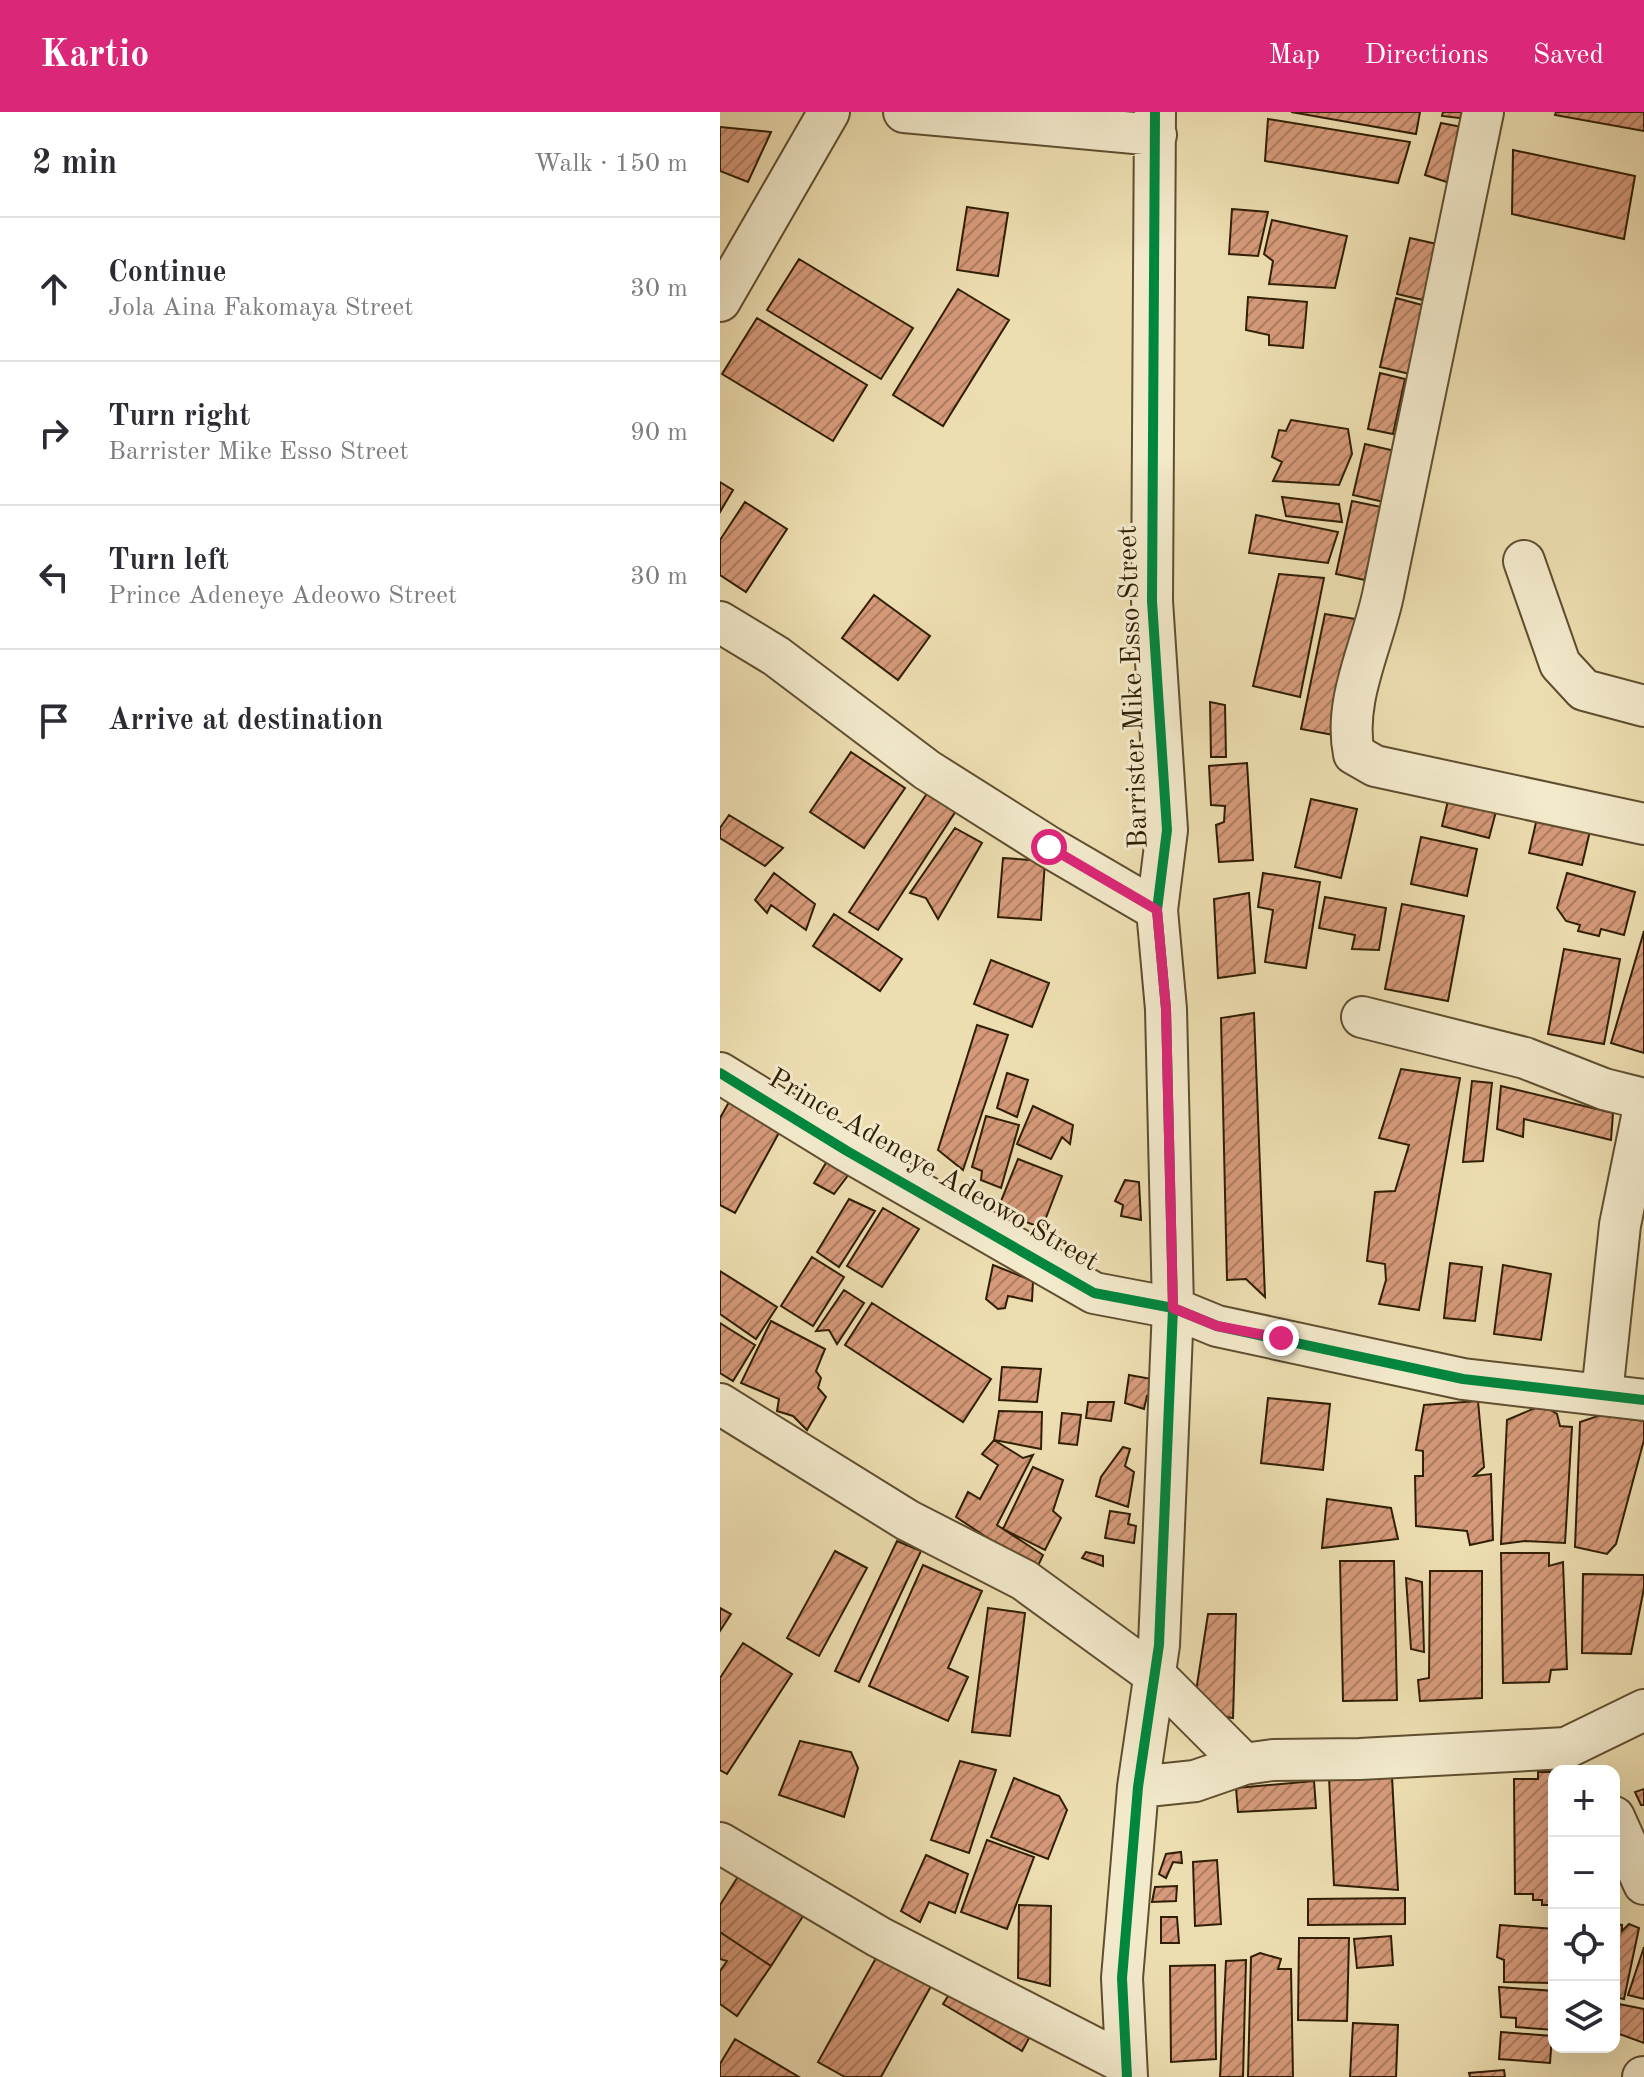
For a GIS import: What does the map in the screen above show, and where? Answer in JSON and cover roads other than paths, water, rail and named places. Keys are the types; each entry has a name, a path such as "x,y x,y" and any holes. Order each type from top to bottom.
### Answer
{"street":[{"path":"720,301 829,112"},
{"path":"904,112 1156,123"},
{"path":"1483,112 1380,606 1356,691 1350,736 1354,754 1375,766 1644,824"},
{"name":"Barrister Mike Esso Street","path":"1126,2071 1122,1978 1138,1787 1156,1676 1173,1308 1166,1009 1157,910 1167,830 1152,601 1156,123"},
{"path":"1524,561 1560,664 1584,690 1644,706"},
{"path":"720,622 776,656 927,770 1157,910"},
{"path":"1362,1017 1525,1058 1604,1089 1644,1099"},
{"name":"Prince Adeneye Adeowo Street","path":"720,1073 847,1151 1094,1293 1173,1308 1217,1326 1463,1379 1644,1400"},
{"path":"1602,1394 1620,1225 1644,1107"},
{"path":"720,1404 907,1520 1024,1580 1156,1676 1244,1764"},
{"path":"1138,1787 1195,1781 1244,1764 1577,1759 1644,1710"},
{"path":"1620,1830 1644,1884"},
{"path":"723,1852 1126,2071"}]}
